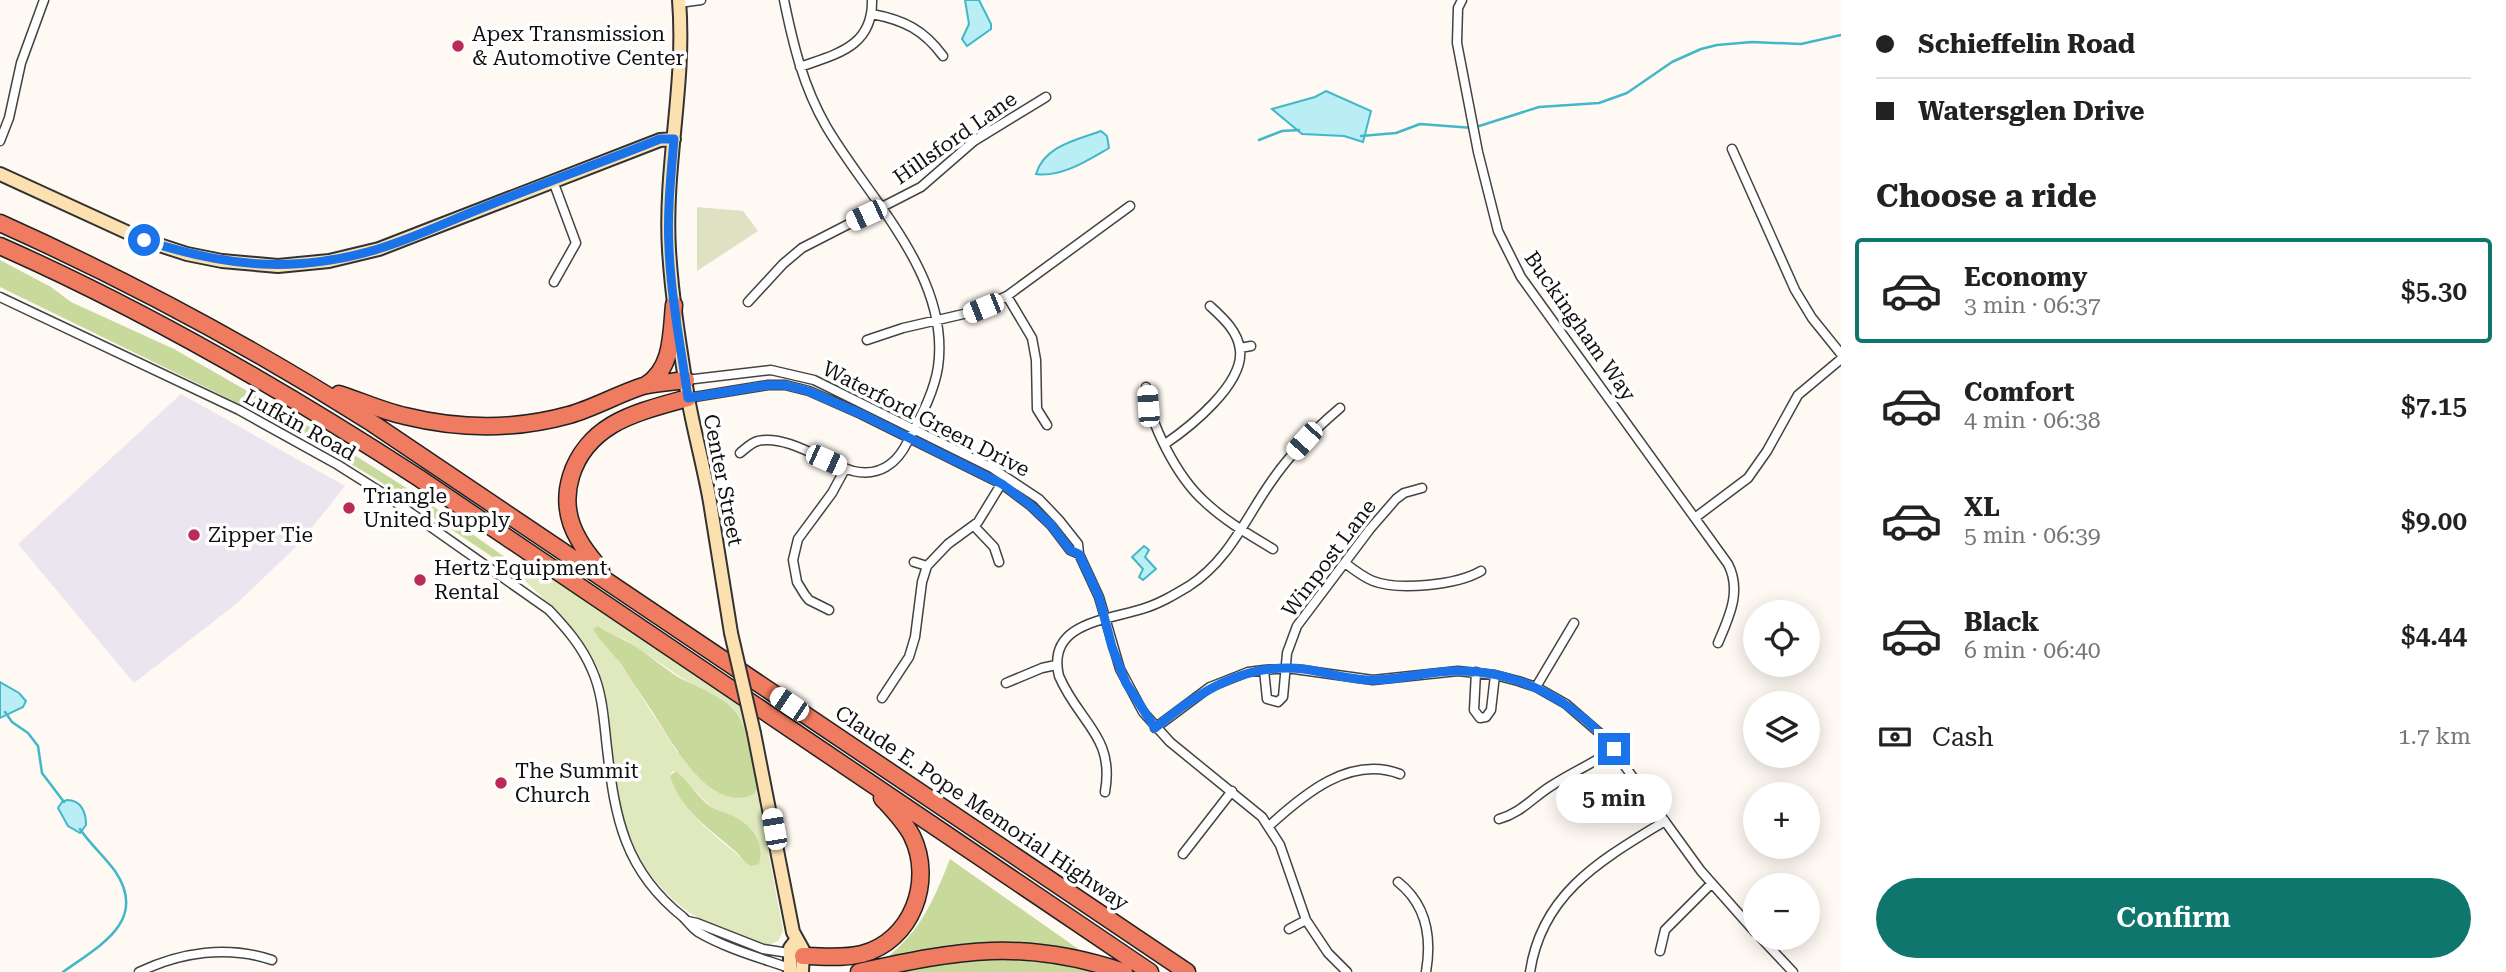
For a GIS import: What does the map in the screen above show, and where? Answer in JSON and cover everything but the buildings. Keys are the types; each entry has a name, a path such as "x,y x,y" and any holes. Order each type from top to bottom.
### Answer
{"highway":[{"name":"Claude E. Pope Memorial Highway","path":"0,223 166,303 313,386 613,584 1187,972"},
{"name":"Claude E. Pope Memorial Highway","path":"0,246 86,285 166,326 311,408 430,485 1150,972"},
{"path":"313,386 402,416 458,425 525,424 568,415 598,406 655,379 668,354 674,305"},
{"path":"643,386 686,380"},
{"path":"613,584 578,539 570,518 567,497 575,464 592,440 615,423 688,398"},
{"path":"796,966 876,948 887,942 902,927 917,902 921,884 917,849 901,819 867,780"},
{"path":"859,972 943,954 981,950 1035,951 1066,955 1125,972"}],"main road":[{"name":"Center Street","path":"679,2 680,71 671,177 669,247 674,305 688,398 709,500 731,633 796,940 803,950 796,966"},
{"path":"0,174 144,240 187,254 222,261 278,266 329,261 379,249 660,139 674,139"}],"street":[{"path":"0,141 9,118 21,63 44,0"},
{"path":"679,2 701,0"},
{"path":"740,453 758,441 774,441 794,446 845,469 863,473 883,470 900,456 910,438 938,368 936,322 928,288 920,271 826,125 807,87 784,0"},
{"path":"800,66 852,47 865,31 872,14 872,0"},
{"name":"Buckingham Way","path":"1462,0 1458,8 1457,43 1489,203 1506,251 1527,285 1728,564 1735,585 1732,608 1718,643"},
{"path":"872,14 915,27 932,41 943,56"},
{"name":"Hillsford Lane","path":"748,302 783,264 802,248 921,187 974,141 1046,97"},
{"path":"1696,517 1748,478 1767,451 1798,395 1841,357 1795,290 1731,149"},
{"path":"553,181 576,243 554,282"},
{"path":"867,340 902,328 968,313 1007,296 1129,206"},
{"path":"1007,296 1032,338 1037,409 1047,425"},
{"name":"Lufkin Road","path":"0,297 239,410 320,455 384,494 549,610 570,631 593,673 602,707 615,811 628,851 654,890 696,930 736,950 796,966"},
{"path":"1165,444 1201,416 1234,374 1240,357 1240,348 1233,331 1210,306"},
{"path":"1240,348 1251,346"},
{"name":"Waterford Green Drive","path":"686,380 771,370 796,374 835,389 1007,476 1048,508 1077,544 1079,554 1092,579 1126,683 1155,728 1170,743 1252,807 1269,826 1284,855 1306,920 1328,953 1347,972"},
{"name":"Waterford Green Drive","path":"688,398 755,386 785,385 808,391 1002,484 1030,505 1051,525 1070,550 1079,554"},
{"path":"1146,387 1151,418 1199,496 1273,549"},
{"path":"1105,792 1108,769 1104,749 1063,687 1056,665 1065,641 1087,624 1155,604 1188,586 1218,561 1285,463 1304,441 1340,408"},
{"path":"829,610 809,600 805,595 797,582 793,560 799,538 832,493 845,469"},
{"path":"882,698 909,657 915,637 922,582 928,566 948,544 974,526 991,505 1007,476"},
{"name":"Winpost Lane","path":"1264,670 1266,695 1275,703 1283,696 1287,653 1297,626 1396,499 1422,488"},
{"path":"974,526 994,547 999,562"},
{"path":"914,562 928,566"},
{"path":"1345,563 1374,581 1401,586 1468,579 1481,571"},
{"path":"1535,687 1574,623"},
{"path":"1006,683 1056,665"},
{"path":"1155,728 1210,687 1248,672 1264,670 1287,668 1373,680 1443,672 1476,672 1535,687 1576,710 1614,749 1711,884 1743,919"},
{"path":"1476,672 1474,710 1480,718 1486,717 1491,710 1495,675"},
{"path":"1499,818 1514,815 1550,787 1614,749"},
{"path":"1269,826 1307,793 1338,777 1375,768 1385,768 1400,774"},
{"path":"1183,854 1231,791"},
{"path":"1530,972 1543,929 1568,891 1596,864 1665,821"},
{"path":"1398,882 1411,893 1424,921 1429,950 1426,972"},
{"path":"1660,951 1665,930 1711,884"},
{"path":"1289,929 1306,920"},
{"name":"Lufkin Road","path":"688,921 763,949 796,966"},
{"path":"1772,950 1793,972"},
{"path":"139,972 161,962 206,952 249,952 272,960"}],"shaded area":[{"path":"181,394 345,486 299,544 235,605 134,683 18,544"}],"green space":[{"path":"697,207 743,211 758,231 697,271"},
{"path":"0,260 51,287 71,302 174,349 310,427 416,494 506,558 518,574 376,479 305,436 0,287"},
{"path":"522,558 741,705 752,759 782,924 783,931 778,941 767,946 760,945 709,924 682,907 651,875 629,836 622,815 613,771 608,708 599,671 573,629 515,568","holes":["598,626 611,635 624,639 742,722 757,789 677,752 622,666 605,642 595,634","676,771 714,810 744,862 701,823 682,801 670,776"]},
{"path":"598,626 629,642 675,675 721,699 736,713 749,746 757,789 754,794 737,798 721,794 692,770 623,667 595,633 593,629"},
{"path":"676,771 707,804 737,818 748,827 759,844 759,864 751,866 746,863 688,809 674,788 670,776"},
{"path":"950,859 1111,972 868,972 910,936 935,894"}],"water":[{"path":"965,0 979,0 991,24 991,29 967,46 962,39 969,24"},
{"path":"1326,91 1371,111 1363,142 1344,136 1302,134 1272,109 1315,97"},
{"path":"1101,131 1107,136 1109,148 1065,171 1036,174 1040,164 1053,150"},
{"path":"1144,546 1149,550 1145,557 1156,569 1143,580 1139,577 1143,569 1132,557"},
{"path":"0,682 19,693 26,701 23,707 0,718"},
{"path":"67,800 76,802 84,811 86,825 80,833 68,826 58,808"}],"waterway":[{"path":"1361,136 1396,133 1420,124 1473,128 1539,107 1599,103 1627,93 1672,62 1701,49 1752,42 1801,44 1841,35"},
{"path":"1259,140 1282,131 1299,130"},
{"path":"5,712 38,746 42,773 64,802"},
{"path":"63,972 115,931 123,918 126,904 124,889 115,871 80,829"}],"place":[{"name":"Apex Transmission & Automotive Center","path":"458,46"},
{"name":"Triangle United Supply","path":"349,508"},
{"name":"Zipper Tie","path":"194,535"},
{"name":"Hertz Equipment Rental","path":"420,580"},
{"name":"The Summit Church","path":"501,783"}],"route":[{"path":"144,240 187,254 222,261 278,266 329,261 379,249 660,139 674,139 669,247 674,305 688,398 768,385 785,385 808,391 986,475 1019,496 1041,514 1070,550 1079,554 1099,597 1120,670 1132,694 1155,728 1210,687 1248,672 1287,668 1373,680 1458,671 1495,675 1535,687 1576,710 1614,749"}]}
